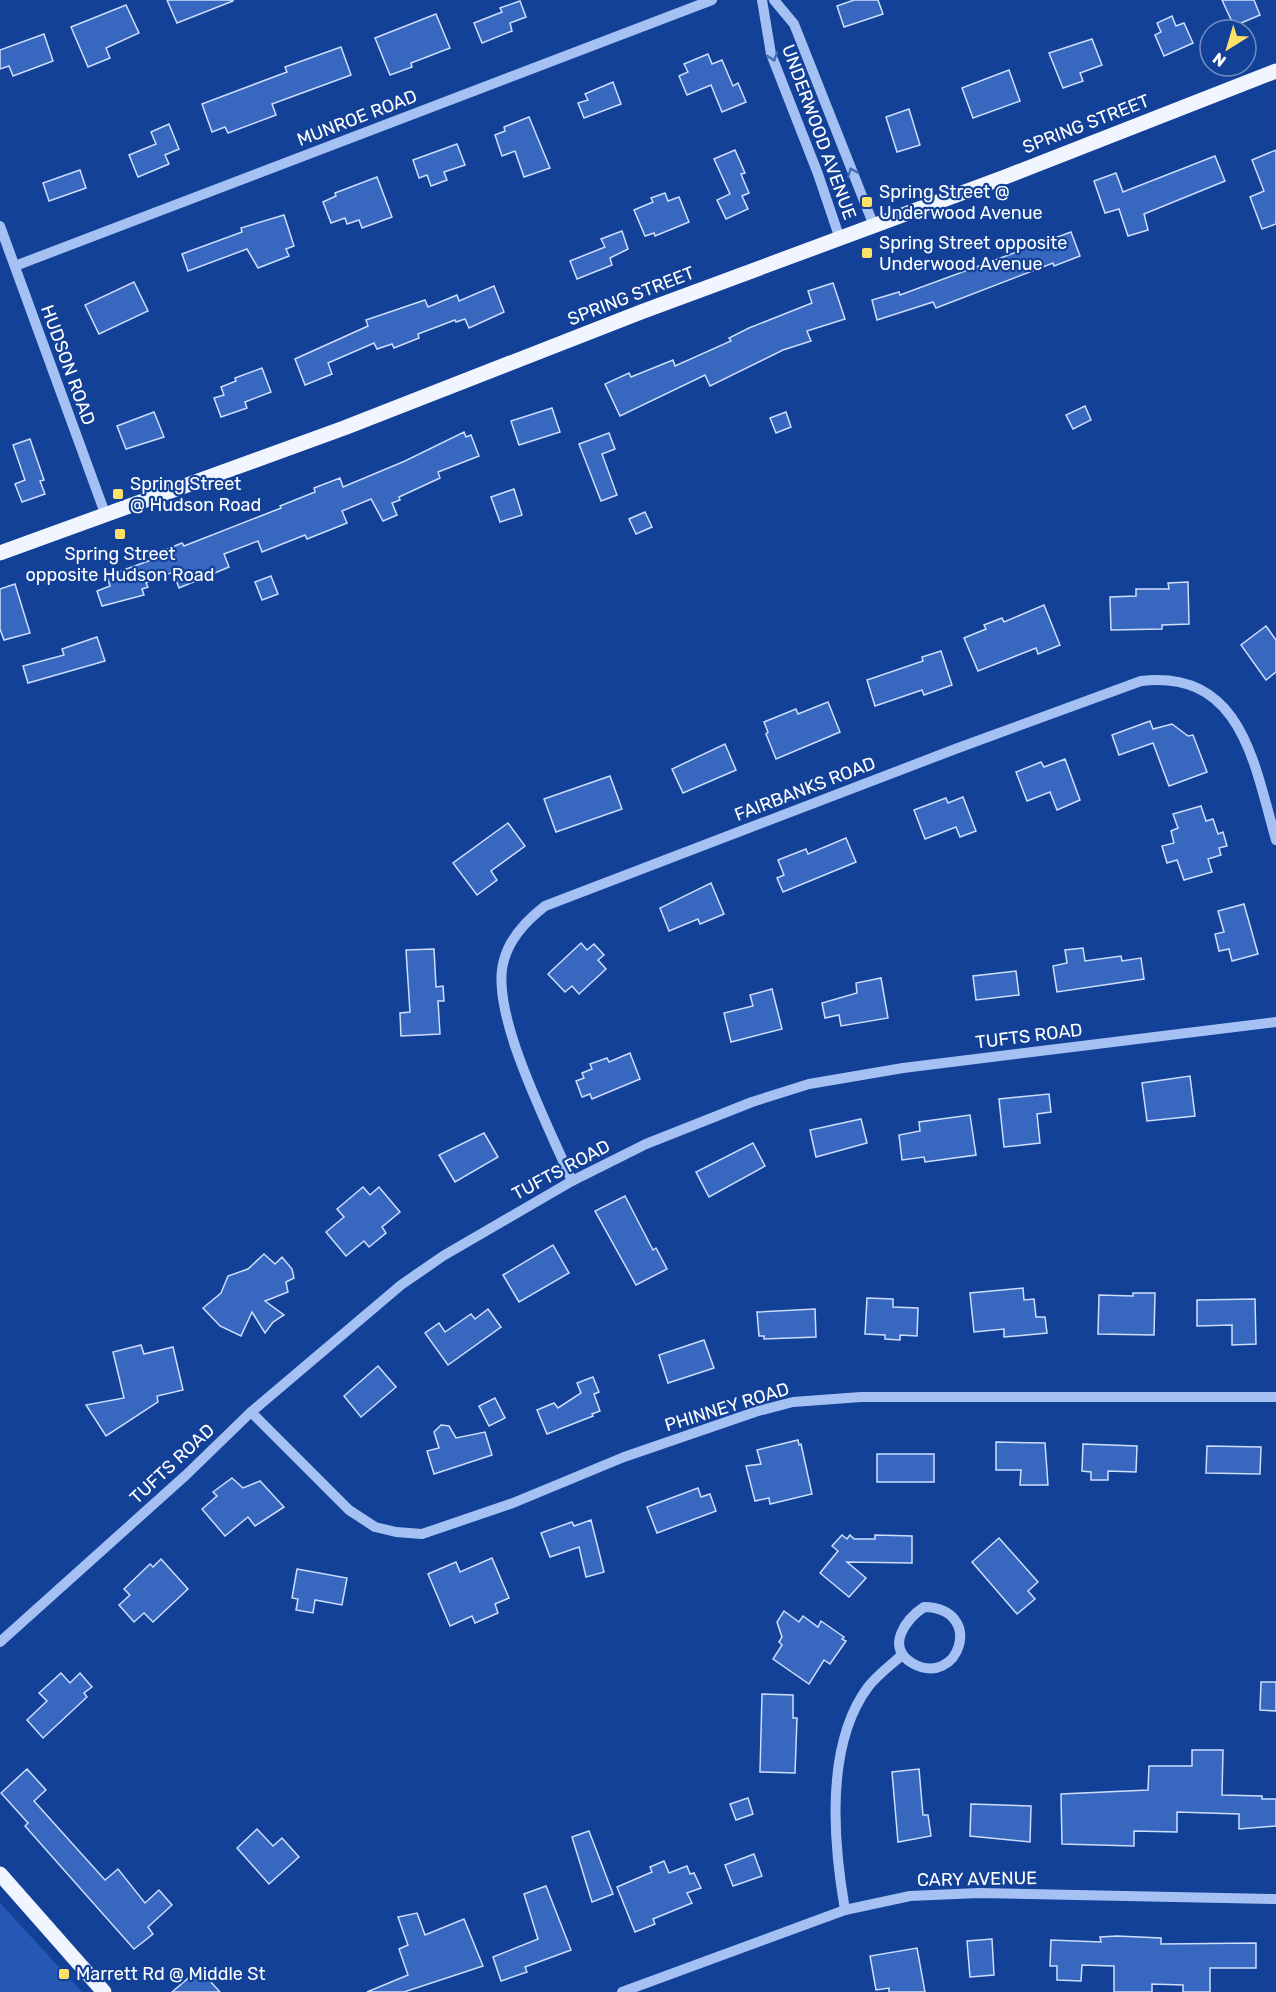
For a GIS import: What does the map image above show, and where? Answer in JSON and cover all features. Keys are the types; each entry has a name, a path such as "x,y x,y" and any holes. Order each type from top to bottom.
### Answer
{"main road":[{"name":"SPRING STREET","path":"0,553 106,516 840,239 1276,71"},
{"path":"0,1874 104,1992"}],"street":[{"name":"MUNROE ROAD","path":"15,266 712,0"},
{"name":"UNDERWOOD AVENUE","path":"762,0 771,54 818,174 840,239"},
{"name":"UNDERWOOD AVENUE","path":"774,0 794,24 873,226"},
{"name":"HUDSON ROAD","path":"0,226 106,516"},
{"name":"FAIRBANKS ROAD","path":"572,1181 515,1046 503,1010 500,979 504,959 517,933 545,906 969,744 1141,681 1165,678 1207,691 1233,716 1244,736 1276,840"},
{"name":"TUFTS ROAD","path":"0,1642 186,1475 250,1412 401,1285 443,1256 572,1181 646,1144 752,1102 809,1084 903,1068 1276,1022"},
{"name":"PHINNEY ROAD","path":"250,1412 349,1510 375,1527 396,1532 422,1534 513,1503 624,1457 758,1411 793,1402 861,1396 1276,1397"},
{"path":"924,1607 938,1607 954,1617 960,1629 960,1646 946,1665 937,1668 913,1664 902,1655 900,1636 904,1623 914,1614 924,1607"},
{"path":"845,1910 838,1869 835,1801 847,1724 869,1686 902,1655"},
{"name":"CARY AVENUE","path":"622,1992 845,1910 899,1898 939,1893 1276,1899"}],"shaded area":[{"path":"0,1903 82,1992 0,1992"}],"building":[{"path":"167,0 233,0 233,1 177,23"},
{"path":"854,0 878,0 883,14 844,27 837,6"},
{"path":"1222,0 1254,0 1260,15 1253,18 1230,18"},
{"path":"520,1 526,17 510,23 512,31 482,43 474,23 502,12 500,8"},
{"path":"126,5 139,33 106,48 110,58 88,67 71,27"},
{"path":"436,14 450,48 411,63 412,67 390,75 375,38"},
{"path":"1172,16 1176,26 1184,23 1193,43 1164,56 1155,35 1161,32 1157,23"},
{"path":"44,34 53,61 13,76 9,66 0,69 0,50"},
{"path":"1092,39 1102,65 1080,73 1083,81 1063,88 1049,53"},
{"path":"341,47 351,75 272,104 276,115 228,133 225,127 212,132 202,104 287,72 285,67"},
{"path":"708,54 712,64 722,60 733,86 738,83 746,102 722,112 711,85 687,95 679,76 688,72 684,64"},
{"path":"1009,70 1020,101 973,118 962,88"},
{"path":"613,82 621,104 584,118 578,103 588,100 585,94"},
{"path":"909,109 920,145 897,152 886,117"},
{"path":"529,117 550,168 524,177 515,151 502,156 495,135 505,131 504,127"},
{"path":"169,124 179,149 165,155 169,164 138,177 129,155 156,144 151,132"},
{"path":"457,144 465,165 444,172 447,180 431,186 427,175 419,178 413,160"},
{"path":"735,150 745,173 741,174 749,193 742,196 748,209 726,219 717,200 730,194 714,159"},
{"path":"1276,150 1276,224 1262,229 1250,197 1264,191 1252,160"},
{"path":"1215,156 1225,181 1144,214 1148,230 1128,236 1119,209 1105,213 1094,181 1116,173 1123,192"},
{"path":"80,170 86,188 49,201 43,183"},
{"path":"377,177 392,217 362,228 359,220 347,224 345,218 331,223 323,202 336,196 335,193"},
{"path":"665,193 668,201 679,197 689,222 655,236 654,233 645,236 634,210 653,202 651,198"},
{"path":"284,215 294,246 286,249 289,256 258,268 247,249 188,271 182,254 242,232 241,228"},
{"path":"622,231 628,249 610,258 612,265 577,279 570,261 605,247 601,239"},
{"path":"1071,232 1080,256 1054,266 1053,263 936,308 933,302 877,320 872,300 899,292 900,295"},
{"path":"134,282 148,311 99,334 85,305"},
{"path":"833,283 845,319 807,331 811,341 783,350 710,386 705,375 620,416 605,384 629,373 631,377 673,360 675,366 731,341 729,338 749,328 812,303 808,291"},
{"path":"494,286 504,312 469,328 465,319 456,322 455,320 418,334 419,338 394,348 392,344 377,349 374,343 328,363 332,374 305,385 295,359 368,326 366,320 425,300 428,307 457,295 459,301"},
{"path":"262,368 271,392 245,402 247,408 221,417 214,398 224,395 221,387 236,381 235,378"},
{"path":"1085,406 1091,420 1073,429 1066,415"},
{"path":"552,408 560,432 519,445 511,421"},
{"path":"154,412 164,437 126,449 117,426"},
{"path":"786,412 791,427 776,433 770,418"},
{"path":"464,432 466,437 471,435 479,456 438,472 440,478 399,497 400,500 392,503 397,515 383,521 371,499 342,511 347,523 307,539 305,535 262,552 258,541 224,554 229,567 179,588 173,572 146,583 148,587 142,589 144,595 102,606 97,591 110,586 107,576 154,559 153,555 182,543 184,546 281,508 280,506 315,492 314,488 340,478 343,487 405,461"},
{"path":"609,433 615,449 602,454 617,495 601,501 579,444"},
{"path":"30,439 44,480 40,481 45,494 22,502 15,484 25,480 13,445"},
{"path":"514,489 522,515 500,522 491,497"},
{"path":"645,512 652,527 636,534 629,519"},
{"path":"271,576 278,594 262,600 255,582"},
{"path":"1188,582 1189,624 1162,625 1162,629 1111,630 1110,597 1136,596 1136,589 1169,589 1168,583"},
{"path":"15,584 30,633 4,640 0,629 0,589"},
{"path":"1044,605 1060,645 1038,654 1036,648 978,671 964,638 986,629 984,625 1002,618 1004,622"},
{"path":"1266,626 1276,640 1276,672 1266,680 1241,645"},
{"path":"97,637 105,661 28,683 23,666 64,655 62,649"},
{"path":"941,651 952,685 924,695 922,690 875,706 867,680 923,661 922,657"},
{"path":"828,702 840,732 776,759 764,722 796,709 798,714"},
{"path":"1150,721 1153,729 1172,724 1188,736 1193,735 1207,772 1169,786 1153,743 1119,755 1112,735"},
{"path":"725,744 736,770 683,793 672,769"},
{"path":"1065,759 1080,800 1057,810 1050,792 1027,801 1016,772 1041,762 1044,767"},
{"path":"610,776 622,809 556,832 544,799"},
{"path":"963,797 976,831 960,837 956,827 925,839 914,810 946,798 948,803"},
{"path":"1201,806 1206,821 1213,819 1218,834 1223,832 1227,846 1219,848 1221,855 1208,859 1212,872 1184,880 1177,860 1167,863 1162,846 1174,843 1171,831 1178,828 1173,814"},
{"path":"508,823 525,846 491,871 497,880 477,895 453,863"},
{"path":"846,838 856,862 783,892 777,878 784,875 778,860 806,849 808,854"},
{"path":"711,883 724,914 700,924 698,919 669,931 660,908"},
{"path":"1244,904 1258,954 1232,961 1229,949 1219,951 1215,934 1224,932 1218,911"},
{"path":"581,943 587,950 594,944 604,955 598,960 606,969 579,994 572,986 565,992 548,974"},
{"path":"1083,948 1085,961 1121,956 1122,961 1141,958 1144,979 1057,992 1053,966 1067,963 1065,950"},
{"path":"434,949 436,987 443,986 444,1001 438,1001 440,1034 401,1036 400,1013 410,1012 406,950"},
{"path":"1016,971 1019,995 976,1000 973,976"},
{"path":"881,978 888,1018 841,1026 839,1015 825,1018 822,1003 857,993 856,983"},
{"path":"772,989 782,1029 731,1042 724,1013 753,1006 750,995"},
{"path":"630,1053 640,1079 592,1099 590,1094 582,1097 576,1081 584,1078 582,1073 592,1069 590,1064 607,1058 609,1062"},
{"path":"1190,1076 1195,1116 1147,1121 1142,1083"},
{"path":"1049,1094 1051,1112 1037,1114 1040,1143 1004,1147 999,1099"},
{"path":"970,1115 976,1155 925,1162 924,1157 902,1160 899,1135 920,1131 919,1122"},
{"path":"861,1119 867,1143 816,1157 810,1130"},
{"path":"484,1133 498,1157 455,1182 439,1155"},
{"path":"753,1143 765,1166 709,1197 696,1172"},
{"path":"363,1187 370,1195 379,1187 400,1212 382,1227 386,1233 369,1247 364,1241 346,1256 326,1232 344,1217 337,1209"},
{"path":"625,1196 653,1250 656,1248 667,1269 636,1285 595,1211"},
{"path":"553,1245 569,1273 519,1302 503,1275"},
{"path":"264,1254 275,1264 282,1257 292,1269 294,1278 286,1282 288,1292 265,1301 284,1315 273,1322 265,1333 252,1312 241,1336 220,1326 203,1308 221,1293 228,1276 248,1269"},
{"path":"1023,1288 1024,1300 1034,1299 1036,1317 1045,1317 1047,1333 1004,1337 1004,1329 974,1332 970,1293"},
{"path":"1133,1293 1155,1293 1154,1335 1098,1334 1099,1295 1133,1296"},
{"path":"867,1298 893,1299 893,1307 918,1308 917,1336 900,1335 900,1340 885,1339 885,1335 865,1334"},
{"path":"1255,1299 1256,1344 1232,1345 1232,1325 1197,1326 1197,1300"},
{"path":"488,1309 501,1327 448,1365 425,1333 439,1323 445,1332 471,1314 475,1319"},
{"path":"815,1309 816,1337 764,1339 764,1336 759,1336 757,1312"},
{"path":"704,1340 714,1368 668,1383 659,1355"},
{"path":"141,1345 144,1354 173,1347 183,1390 157,1396 158,1402 106,1436 86,1405 124,1398 113,1352"},
{"path":"378,1366 396,1387 361,1417 344,1396"},
{"path":"593,1377 599,1392 594,1394 600,1411 592,1414 593,1416 547,1434 537,1410 554,1403 558,1408 581,1393 577,1383"},
{"path":"495,1398 505,1418 489,1426 479,1406"},
{"path":"441,1425 449,1426 456,1438 485,1432 492,1455 434,1474 427,1451 439,1448 434,1432"},
{"path":"798,1440 799,1445 801,1444 812,1494 770,1504 769,1498 755,1501 746,1466 761,1464 757,1450"},
{"path":"996,1442 1045,1443 1048,1485 1020,1485 1021,1470 996,1470"},
{"path":"1083,1444 1137,1446 1136,1472 1108,1471 1108,1480 1091,1480 1091,1472 1082,1471"},
{"path":"1207,1446 1261,1447 1260,1474 1206,1473"},
{"path":"877,1454 934,1454 934,1482 877,1482"},
{"path":"232,1478 243,1488 260,1481 284,1507 255,1526 248,1517 225,1536 202,1509 217,1496 213,1492"},
{"path":"698,1488 701,1497 710,1494 716,1511 657,1533 647,1507"},
{"path":"591,1520 604,1572 586,1577 579,1547 550,1557 541,1533 572,1522 574,1526"},
{"path":"842,1535 847,1539 850,1535 854,1539 875,1539 875,1535 912,1536 912,1563 847,1562 866,1578 849,1597 820,1573 838,1551 832,1546"},
{"path":"999,1538 1038,1582 1028,1591 1035,1599 1017,1614 972,1562"},
{"path":"492,1558 509,1598 495,1604 498,1613 475,1623 472,1616 450,1626 428,1574 456,1562 460,1572"},
{"path":"161,1559 188,1589 153,1622 144,1613 134,1622 119,1605 130,1595 124,1589 150,1564 153,1567"},
{"path":"297,1569 347,1578 342,1605 315,1600 313,1613 296,1610 298,1599 292,1598"},
{"path":"784,1611 799,1622 803,1616 818,1627 821,1621 844,1637 842,1639 846,1641 830,1664 824,1660 809,1684 773,1659 782,1645 779,1642 782,1637 777,1622"},
{"path":"61,1673 70,1683 80,1673 92,1687 84,1693 87,1697 43,1738 27,1720 47,1701 39,1693"},
{"path":"1261,1682 1276,1682 1276,1711 1260,1710"},
{"path":"762,1694 793,1695 793,1718 797,1718 795,1773 760,1772"},
{"path":"1192,1750 1223,1750 1222,1795 1262,1796 1262,1799 1276,1799 1276,1826 1239,1829 1239,1814 1177,1812 1177,1832 1134,1831 1134,1846 1062,1844 1061,1794 1148,1790 1149,1766 1192,1766"},
{"path":"27,1769 46,1790 34,1801 105,1880 118,1869 145,1903 159,1890 172,1905 148,1927 153,1934 134,1949 25,1826 28,1823 1,1793"},
{"path":"919,1769 923,1815 928,1815 931,1836 898,1842 892,1772"},
{"path":"748,1798 753,1814 736,1820 730,1804"},
{"path":"971,1804 1031,1806 1030,1842 970,1836"},
{"path":"257,1829 273,1846 282,1838 299,1857 269,1884 237,1848"},
{"path":"589,1831 613,1894 592,1902 572,1837"},
{"path":"754,1854 762,1876 733,1886 725,1865"},
{"path":"664,1861 669,1873 687,1866 690,1874 694,1873 701,1888 687,1893 692,1903 653,1919 655,1924 635,1932 617,1887 652,1872 650,1867"},
{"path":"546,1886 571,1950 525,1967 527,1972 501,1981 493,1957 538,1939 524,1894"},
{"path":"417,1913 425,1935 464,1919 483,1966 404,1992 367,1992 408,1975 399,1949 408,1945 398,1917"},
{"path":"1100,1937 1161,1938 1161,1944 1256,1943 1256,1968 1210,1968 1210,1992 1183,1992 1183,1985 1152,1984 1152,1992 1114,1992 1114,1966 1082,1965 1081,1981 1057,1980 1057,1966 1050,1966 1051,1940 1101,1942"},
{"path":"992,1939 994,1975 970,1977 967,1941"},
{"path":"917,1948 925,1992 889,1992 889,1988 876,1990 870,1956"},
{"path":"199,1969 220,1992 172,1992"}],"place":[{"name":"Spring Street @ Underwood Avenue","path":"867,202"},
{"name":"Spring Street opposite Underwood Avenue","path":"867,253"},
{"name":"Spring Street @ Hudson Road","path":"118,494"},
{"name":"Spring Street opposite Hudson Road","path":"120,534"},
{"name":"Marrett Rd @ Middle St","path":"64,1974"}]}
